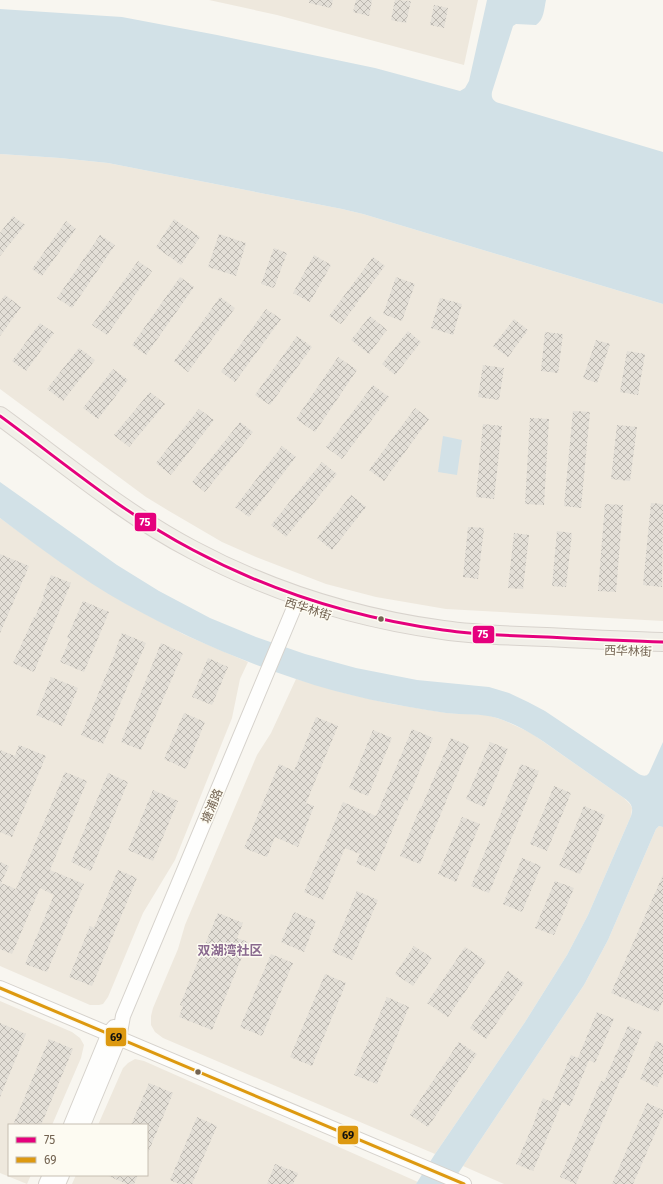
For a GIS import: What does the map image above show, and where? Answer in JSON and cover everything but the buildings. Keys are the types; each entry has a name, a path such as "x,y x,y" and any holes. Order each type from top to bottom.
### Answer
{"main road":[{"name":"西华林街","path":"0,416 114,500 158,530 233,570 262,582 297,601 347,622 438,640 490,646 663,652"},
{"name":"西华林街","path":"0,430 110,510 153,539 189,559 258,592 387,620 443,630 495,635 663,642"}],"street":[{"name":"塘浦路","path":"71,1124 123,1016 297,601"},
{"path":"0,988 460,1182"},
{"name":"塘浦路","path":"83,1124 114,1036"}],"shaded area":[{"path":"209,0 478,0 464,65 277,15"},
{"path":"487,0 546,0 544,11 539,23 536,25 516,24 513,26 492,92 492,98 494,100 499,103 663,152 663,304 342,209 108,163 0,154 0,9 122,17 375,68 460,91 465,88 469,81"},
{"path":"0,154 108,163 342,209 663,304 663,621 446,609 376,597 326,584 256,557 222,542 146,497 0,389"},
{"path":"443,436 462,440 457,475 438,472"},
{"path":"0,482 117,565 159,591 210,618 256,637 305,654 356,668 417,680 489,687 509,693 545,711 643,776 646,776 649,773 663,742 663,827 659,826 656,829 608,940 584,985 451,1184 416,1184 525,1022 567,955 588,915 631,816 632,808 630,804 624,798 540,739 506,721 485,715 446,713 408,707 314,685 252,663 208,645 166,625 124,603 76,573 0,518"},
{"path":"0,518 66,566 123,602 185,635 248,662 240,679 232,718 175,860 143,913 108,997 103,1004 99,1005 90,1005 0,966"},
{"path":"296,679 348,694 392,704 447,713 487,715 503,720 531,733 624,798 632,808 631,816 588,915 567,955 525,1022 435,1154 163,1038 155,1032 151,1025 153,1008 178,949 185,925 257,755 271,733"},
{"path":"659,826 663,827 663,1184 504,1184 463,1166 584,985 608,940 656,829"},
{"path":"0,1001 72,1032 80,1038 84,1045 81,1058 52,1124 8,1124 8,1176 31,1176 27,1184 0,1173"},
{"path":"135,1059 144,1061 418,1182 416,1184 72,1184 76,1176 148,1176 148,1124 98,1124 123,1068"}],"transit line":[{"name":"75","path":"0,416 94,487 167,536 222,565 314,601 410,625 456,632 508,636 663,642"},
{"name":"69","path":"0,988 464,1184"}],"district":[{"name":"双湖湾社区","path":"230,950"}]}
